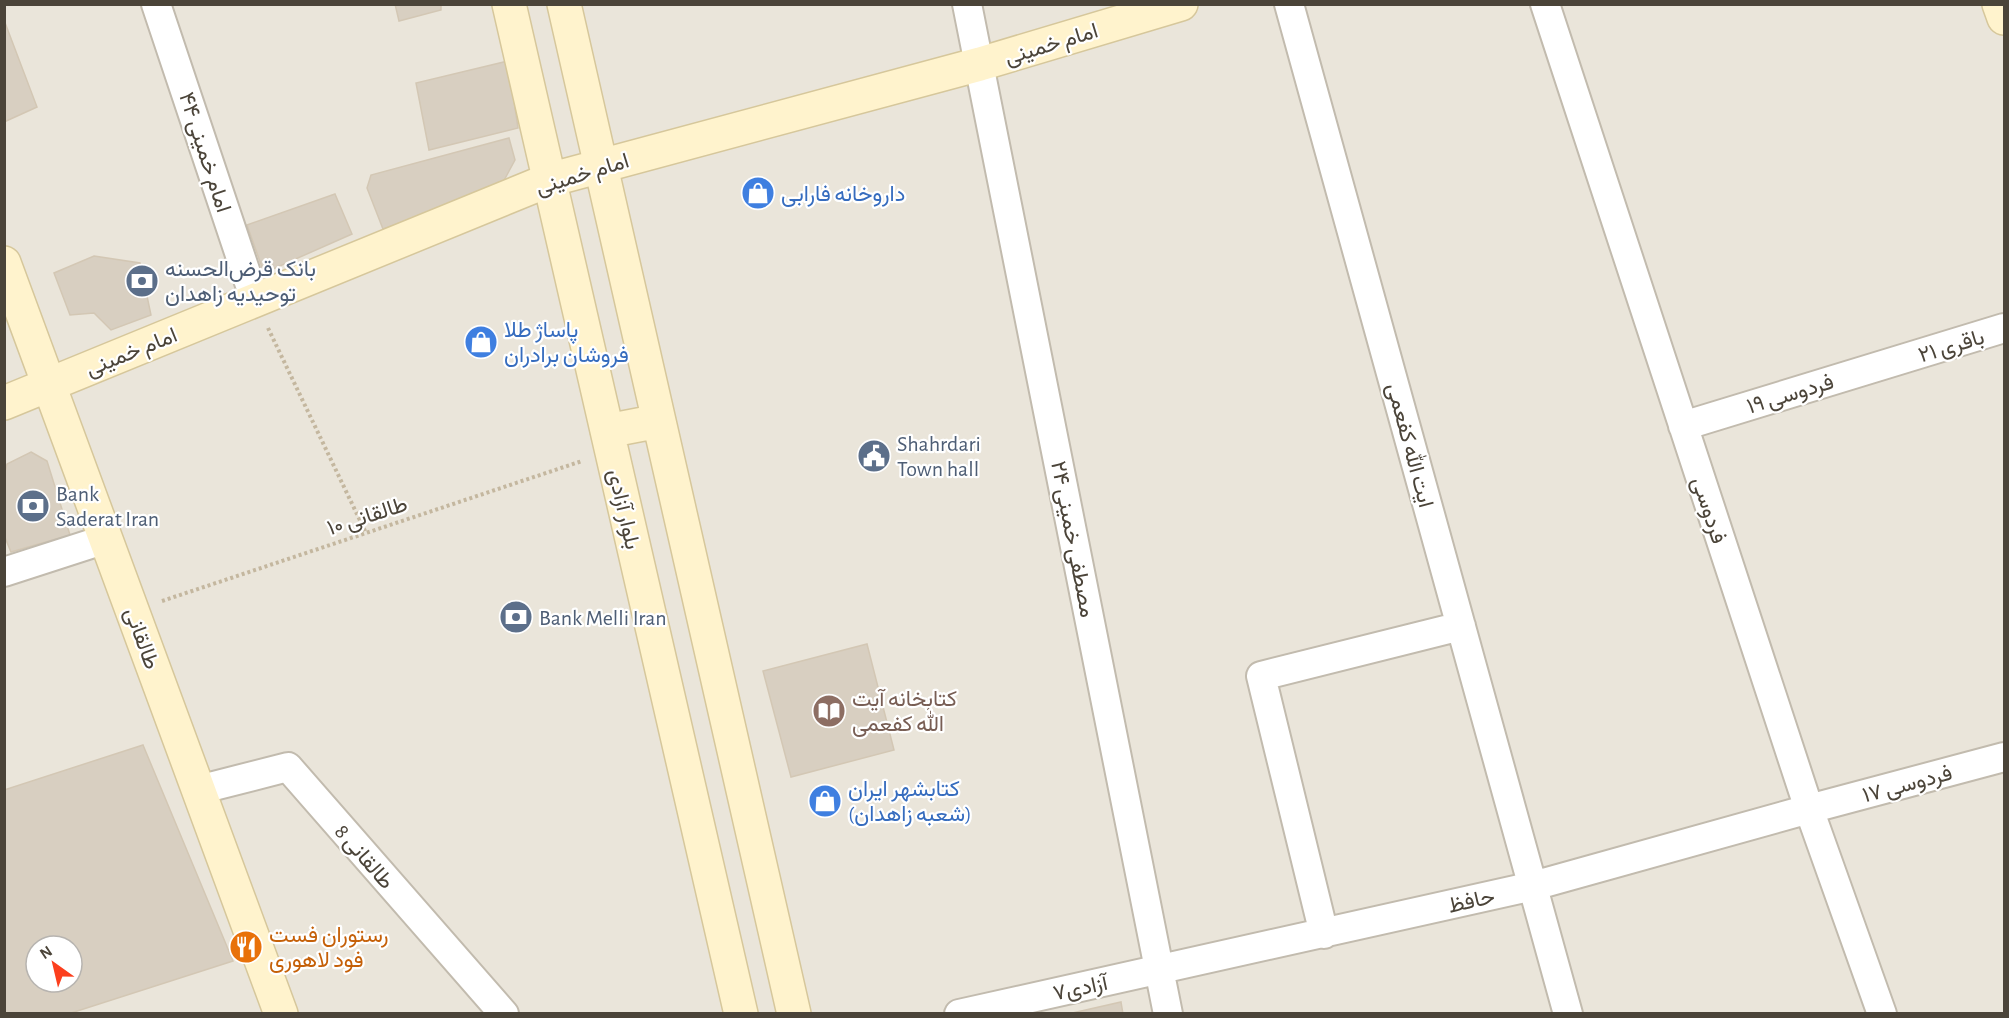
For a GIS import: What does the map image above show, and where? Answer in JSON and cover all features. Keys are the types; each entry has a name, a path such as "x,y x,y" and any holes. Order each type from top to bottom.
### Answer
{"main road":[{"name":"بلوار آزادی","path":"509,4 741,1014"},
{"path":"564,4 794,1014"},
{"name":"امام خمینی","path":"4,403 549,180 981,64 1181,4"},
{"path":"1999,4 2004,18"},
{"name":"طالقانی","path":"4,263 280,1014"},
{"path":"609,441 659,421"}],"street":[{"name":"امام خمینی ۴۴","path":"156,4 255,300"},
{"name":"مصطفی خمینی ۲۴","path":"967,4 981,64 1168,1014"},
{"name":"ایت الله کفعمی","path":"1289,4 1568,1014"},
{"name":"فردوسی","path":"1545,4 1809,809 1882,1014"},
{"name":"باقری ۲۱","path":"1897,361 2004,328"},
{"name":"فردوسی ۱۹","path":"1683,426 1897,361"},
{"path":"4,572 106,538"},
{"path":"1324,934 1261,676 1461,626"},
{"name":"فردوسی ۱۷","path":"1809,809 2004,757"},
{"name":"طالقانی 8","path":"198,790 288,767 504,1014"},
{"name":"حافظ","path":"1130,976 1533,886 1809,809"},
{"name":"آزادی۷","path":"959,1014 1130,976"}],"path":[{"path":"255,300 366,533"},
{"name":"طالقانی ۱۰","path":"132,611 366,533 609,441"}],"shaded area":[{"path":"5,5 2004,5 2004,1013 5,1014"}],"building":[{"path":"395,4 441,4 441,10 399,21"},
{"path":"4,20 37,107 4,122"},
{"path":"508,61 518,128 429,150 416,83"},
{"path":"509,138 515,160 501,186 383,229 367,188 371,175"},
{"path":"335,194 352,234 264,273 247,225"},
{"path":"94,256 140,263 151,315 111,330 94,313 70,315 54,273"},
{"name":"Bank Saderat Iran","path":"31,452 47,461 70,535 11,552 4,535 4,476 7,464"},
{"name":"کتابخانه آیت الله کفعمی","path":"867,644 894,750 791,777 763,671"},
{"path":"143,745 233,961 68,1014 4,1014 4,790"},
{"path":"1121,1002 1123,1014 1068,1014"}],"place":[{"name":"داروخانه فارابی","path":"758,193"},
{"name":"بانک قرض‌الحسنه توحیدیه زاهدان","path":"142,281"},
{"name":"پاساژ طلا فروشان برادران","path":"481,342"},
{"name":"Shahrdari Town hall","path":"874,456"},
{"name":"Bank Saderat Iran","path":"33,506"},
{"name":"Bank Melli Iran","path":"516,617"},
{"name":"کتابخانه آیت الله کفعمی","path":"829,711"},
{"name":"کتابشهر ایران (شعبه زاهدان)","path":"825,801"},
{"name":"رستوران فست فود لاهوری","path":"246,947"}]}
